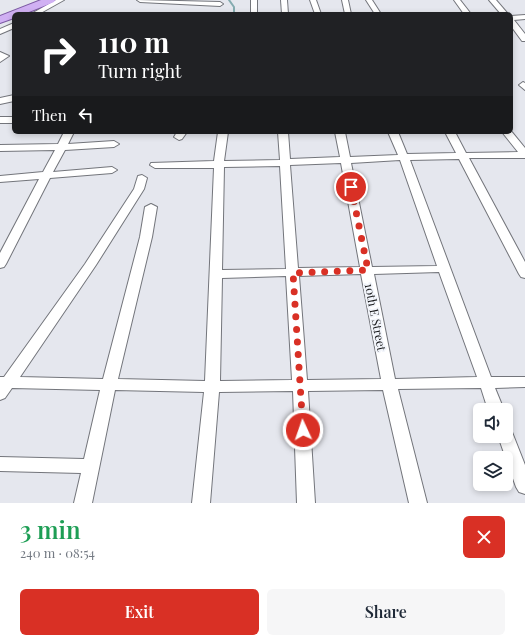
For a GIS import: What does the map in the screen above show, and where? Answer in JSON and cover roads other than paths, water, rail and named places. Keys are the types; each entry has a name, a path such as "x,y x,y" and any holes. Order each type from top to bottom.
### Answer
{"main road":[{"path":"20,12 50,0"},
{"path":"0,20 12,15"}],"street":[{"path":"38,12 61,0"},
{"path":"140,0 220,4"},
{"path":"254,0 254,12"},
{"path":"284,0 285,12"},
{"path":"314,0 317,12"},
{"path":"344,0 347,12"},
{"path":"369,0 377,12"},
{"path":"457,0 466,12"},
{"path":"492,0 503,12"},
{"path":"513,18 525,17"},
{"path":"513,24 525,39"},
{"path":"0,32 12,27"},
{"path":"0,54 5,56 0,60"},
{"path":"0,101 12,98"},
{"path":"0,120 12,120"},
{"path":"0,264 68,134"},
{"path":"201,503 212,388 219,164 223,134"},
{"path":"283,134 300,386 306,503"},
{"name":"10th E Street","path":"340,134 389,384 418,503"},
{"path":"394,134 493,403"},
{"path":"451,134 464,155 525,274"},
{"path":"155,165 286,162 464,155 525,155 509,134"},
{"path":"0,148 114,144"},
{"path":"0,178 112,170"},
{"path":"2,386 90,265 139,189 142,178"},
{"path":"83,503 109,385 146,237 151,207"},
{"path":"216,274 436,269"},
{"path":"2,386 109,385 212,388 525,382"},
{"path":"509,443 525,487"},
{"path":"0,464 91,466"}],"waterway":[{"path":"229,0 234,7 234,12"}]}
